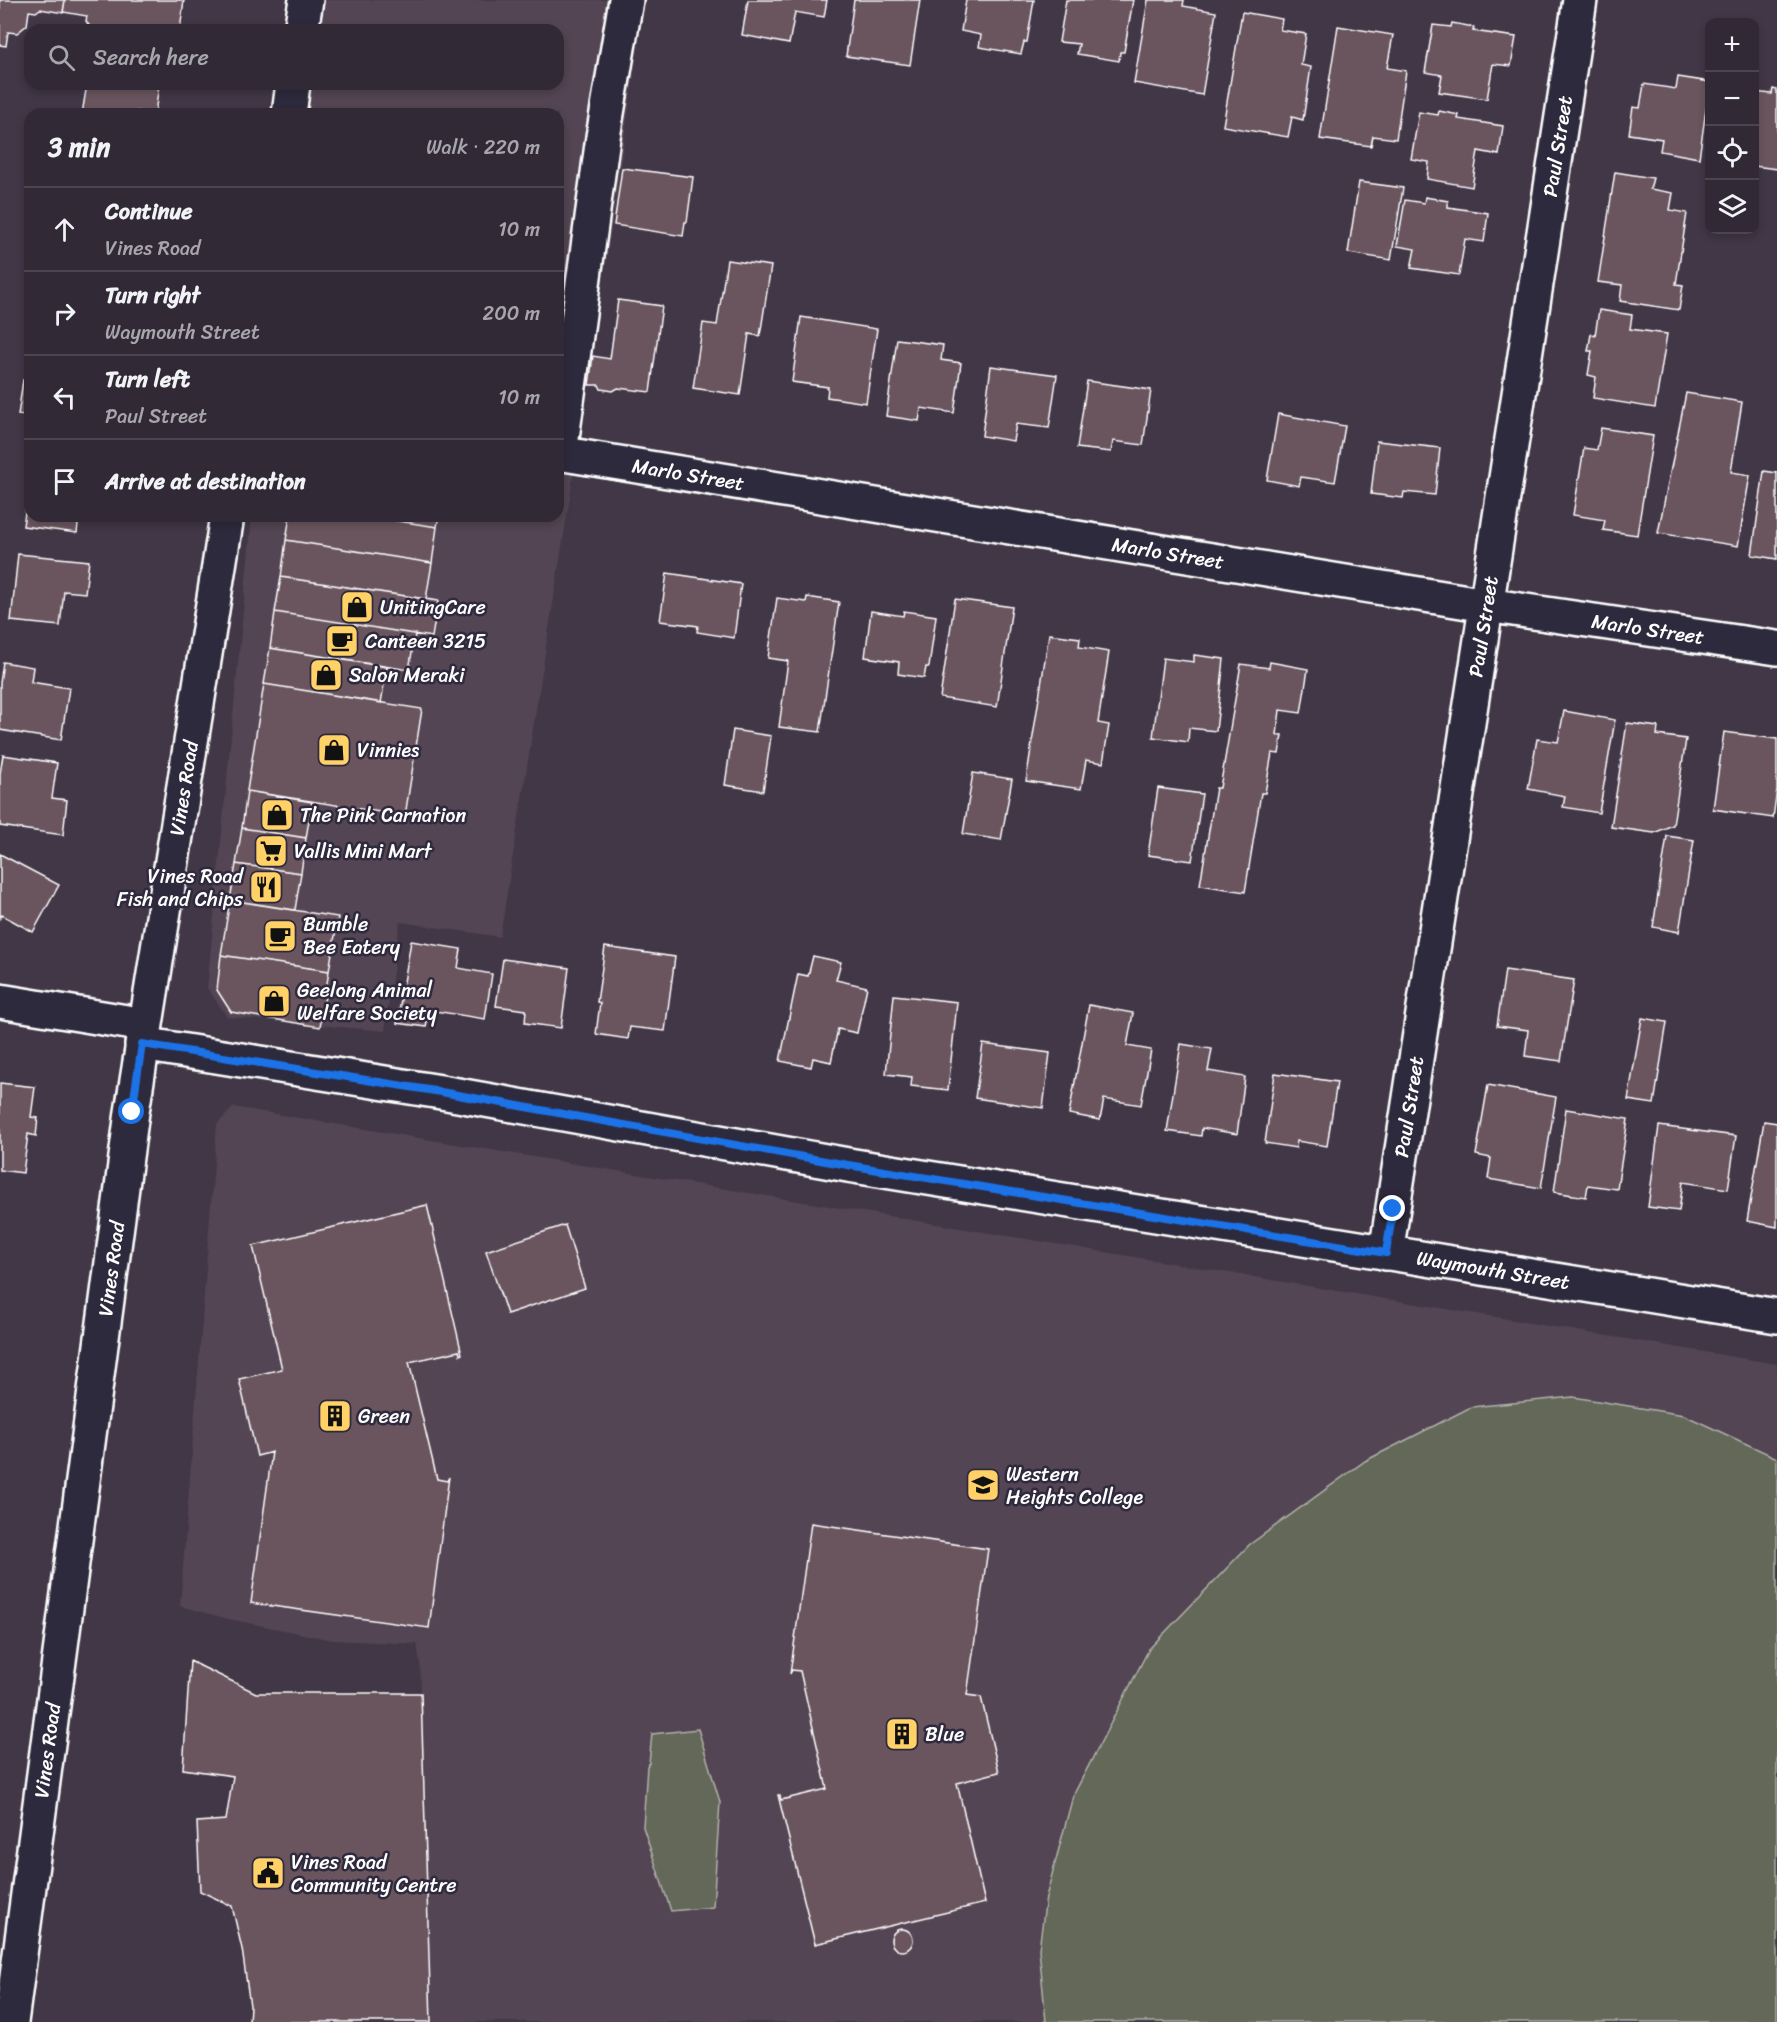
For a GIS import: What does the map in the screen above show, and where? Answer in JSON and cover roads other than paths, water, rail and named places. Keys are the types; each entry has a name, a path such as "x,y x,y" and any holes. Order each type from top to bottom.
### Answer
{"street":[{"path":"302,24 306,0"},
{"path":"564,417 603,136 626,0"},
{"name":"Paul Street","path":"1386,1253 1580,0"},
{"path":"290,108 292,90"},
{"name":"Marlo Street","path":"564,454 1486,605 1777,648"},
{"name":"Vines Road","path":"11,2022 144,1034 226,522"},
{"name":"Waymouth Street","path":"0,1001 144,1034 441,1092 860,1167 1777,1316"}],"place":[{"name":"UnitingCare","path":"357,607"},
{"name":"Canteen 3215","path":"342,641"},
{"name":"Salon Meraki","path":"326,675"},
{"name":"Vinnies","path":"334,750"},
{"name":"The Pink Carnation","path":"277,815"},
{"name":"Vallis Mini Mart","path":"271,851"},
{"name":"Vines Road Fish and Chips","path":"266,887"},
{"name":"Bumble Bee Eatery","path":"280,936"},
{"name":"Geelong Animal Welfare Society","path":"274,1001"},
{"name":"Green","path":"335,1416"},
{"name":"Western Heights College","path":"983,1485"},
{"name":"Blue","path":"902,1734"},
{"name":"Vines Road Community Centre","path":"268,1873"}]}
